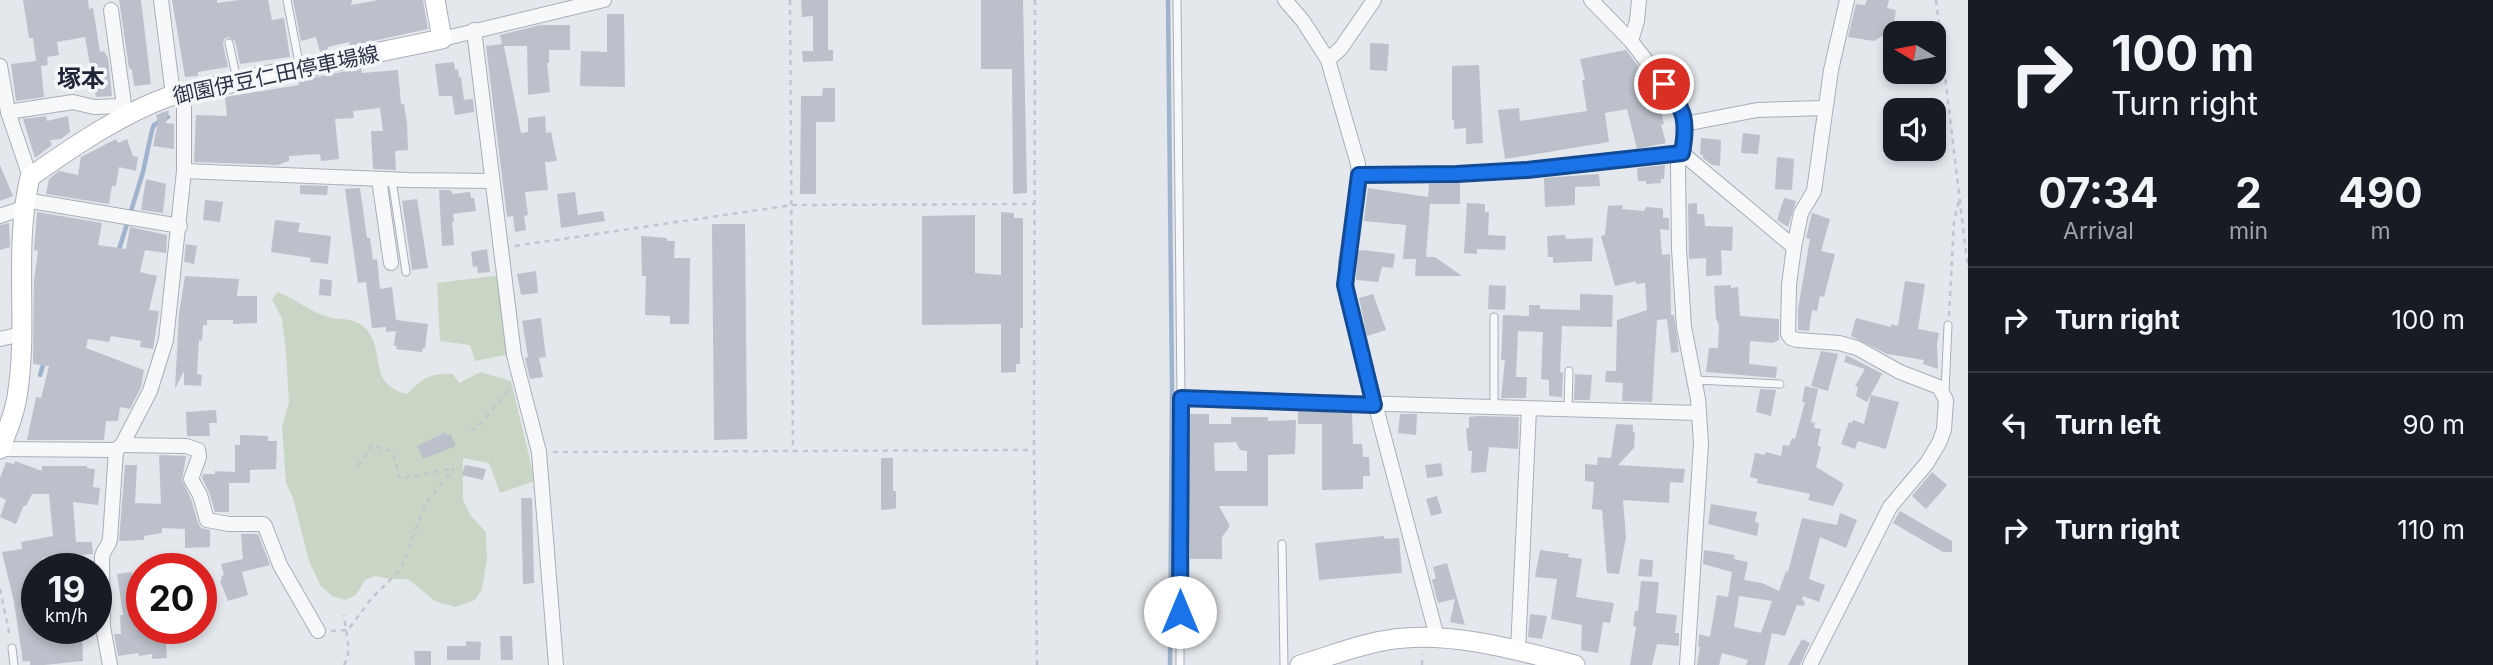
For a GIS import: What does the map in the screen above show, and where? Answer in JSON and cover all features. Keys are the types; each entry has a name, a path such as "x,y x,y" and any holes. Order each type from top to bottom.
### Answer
{"main road":[{"path":"435,0 442,39"},
{"name":"御園伊豆仁田停車場線","path":"30,177 125,111 178,94 442,39"},
{"path":"0,449 17,399 22,334 24,204 30,177"},
{"path":"1300,665 1387,640 1437,637 1518,651 1574,665"}],"street":[{"path":"110,665 103,627 102,557 103,551 109,545 119,447 150,391 163,354 180,226 184,171 178,94 161,0"},
{"path":"442,39 604,0"},
{"path":"1285,0 1303,21 1328,60 1359,175 1345,285 1374,405 1437,637"},
{"path":"1328,60 1341,48 1374,0"},
{"path":"1591,0 1631,41 1681,106 1685,124 1678,166 1679,249 1684,327 1699,414 1700,484 1687,665"},
{"path":"1631,41 1639,0"},
{"path":"1810,665 1890,507 1927,463 1939,443 1946,415 1945,394 1939,387 1892,369 1857,348 1839,342 1791,338 1788,334 1787,316 1794,247 1801,212 1814,191 1824,108 1847,0"},
{"path":"8,112 73,102 125,111 111,10"},
{"path":"474,30 514,355 539,452 556,665"},
{"path":"0,66 8,112 30,177"},
{"path":"1685,124 1757,110 1824,108"},
{"path":"1359,175 1527,170 1682,153 1794,247"},
{"path":"184,171 386,180 491,181"},
{"path":"386,180 391,262"},
{"path":"0,216 24,204 180,226"},
{"path":"0,339 22,334"},
{"path":"1181,398 1699,414"},
{"path":"1518,651 1529,409"},
{"path":"0,449 186,446 198,450 200,457 191,479 200,495 207,520 265,526 280,565 318,631"}],"lane":[{"path":"286,0 300,69"},
{"path":"1177,0 1181,398 1180,665"},
{"path":"229,43 237,82"},
{"path":"386,180 405,272"},
{"path":"1494,317 1494,408"},
{"path":"1945,394 1948,325"},
{"path":"1568,410 1569,371"},
{"path":"1694,380 1780,384"},
{"path":"1282,544 1284,665"},
{"path":"12,648 14,665"}],"path":[{"path":"790,0 793,451"},
{"path":"1035,0 1034,450 1038,665"},
{"path":"1936,0 1968,269"},
{"path":"1948,325 1954,221 1959,198"},
{"path":"502,248 792,205 1034,204"},
{"path":"471,430 476,429 520,380"},
{"path":"345,631 371,599 401,569 425,505 454,468 400,479 393,452 372,445 359,466"},
{"path":"539,452 1034,450"},
{"path":"0,589 12,648"},
{"path":"344,615 348,651 344,665"},
{"path":"318,631 345,631"}],"green space":[{"path":"502,275 510,354 475,361 470,345 440,341 437,283"},
{"path":"278,292 325,316 352,320 363,326 375,344 381,374 386,382 394,389 407,394 427,378 446,373 453,374 459,383 481,372 511,381 535,481 500,493 489,463 463,458 463,500 471,516 486,532 487,560 482,589 475,600 455,607 435,601 408,579 375,576 365,580 356,595 345,600 332,596 320,585 309,561 293,498 286,483 282,426 289,403 282,319 272,299"}],"building":[{"path":"23,0 88,0 89,9 93,8 100,52 104,51 108,58 112,96 96,97 85,37 57,42 59,55 47,57 48,65 41,66 44,97 16,101 11,64 36,61"},
{"path":"119,0 141,0 151,84 134,86"},
{"path":"172,0 217,0 217,3 268,0 272,20 284,18 290,57 240,64 235,41 228,37 223,44 228,67 185,77"},
{"path":"293,0 352,0 351,5 379,0 423,0 428,29 350,46 349,42 328,47 320,52 316,37 301,41"},
{"path":"801,0 828,0 828,50 833,50 833,61 803,62 802,51 813,51 813,16 802,17"},
{"path":"981,0 1023,0 1027,193 1013,194 1012,69 981,69"},
{"path":"1867,0 1889,0 1887,8 1896,10 1894,21 1883,21 1883,35 1874,41 1848,37 1856,4 1865,5"},
{"path":"607,14 624,14 625,87 580,86 581,51 607,52"},
{"path":"540,25 570,25 570,50 549,50 547,63 550,92 528,95 527,46 504,46 521,133 528,132 528,118 545,116 546,133 551,132 557,161 545,162 548,190 525,192 528,215 524,216 526,230 515,232 513,216 507,217 486,46 502,44 500,35"},
{"path":"1370,43 1389,44 1387,71 1370,70"},
{"path":"1626,50 1658,92 1664,124 1661,125 1666,143 1637,149 1627,109 1605,113 1609,142 1505,159 1498,110 1519,108 1520,121 1587,111 1582,80 1585,80 1580,59"},
{"path":"454,62 455,70 458,69 461,77 464,100 473,99 474,112 455,115 452,96 439,96 435,64"},
{"path":"1479,65 1483,143 1466,144 1466,128 1454,129 1452,120 1452,66"},
{"path":"361,68 362,73 398,70 401,104 404,104 407,123 408,150 395,151 396,170 373,169 371,131 383,131 380,108 353,111 354,118 335,119 339,159 321,161 320,154 289,156 289,161 278,165 194,162 196,115 227,116 225,97 299,85 298,81"},
{"path":"823,88 835,88 835,122 816,122 816,194 800,194 801,96 822,96"},
{"path":"169,110 166,123 174,124 174,149 153,146 158,122 156,115"},
{"path":"46,116 47,121 68,116 70,132 61,139 50,140 52,145 35,158 23,119"},
{"path":"1743,133 1760,135 1758,154 1741,153"},
{"path":"1701,138 1721,140 1720,166 1712,165 1700,155"},
{"path":"116,139 118,143 127,139 133,156 138,157 136,171 119,167 109,204 46,194 49,179 59,171 78,175 81,157"},
{"path":"1777,157 1794,159 1792,190 1775,189"},
{"path":"0,165 13,196 0,201"},
{"path":"1665,165 1661,183 1646,184 1646,181 1638,181 1637,168"},
{"path":"1599,174 1600,186 1575,187 1575,205 1545,207 1544,178"},
{"path":"146,179 166,184 163,213 141,210"},
{"path":"1460,183 1460,204 1430,204 1426,257 1435,257 1462,276 1415,276 1416,259 1403,259 1406,225 1364,221 1368,188 1428,197 1429,184"},
{"path":"300,185 328,186 327,195 300,194"},
{"path":"360,188 367,238 370,238 373,260 377,259 380,289 392,287 396,320 428,324 422,352 396,349 396,331 386,332 386,327 372,328 366,282 358,283 345,189"},
{"path":"439,190 451,190 452,194 470,192 471,198 474,198 476,211 453,214 454,245 442,246"},
{"path":"575,192 578,215 603,211 605,221 561,228 557,194"},
{"path":"1784,198 1796,201 1788,227 1777,220"},
{"path":"417,199 428,268 412,270 402,201"},
{"path":"205,200 223,202 220,222 203,220"},
{"path":"1467,203 1485,204 1485,212 1489,212 1488,235 1506,236 1505,250 1477,249 1477,254 1464,253"},
{"path":"1697,203 1697,214 1704,214 1705,226 1733,227 1732,251 1721,250 1722,275 1706,276 1706,258 1689,259 1688,204"},
{"path":"1623,205 1622,209 1644,211 1646,207 1660,208 1663,209 1663,218 1669,218 1669,230 1660,229 1662,255 1670,254 1671,315 1674,315 1679,352 1671,353 1667,319 1657,320 1652,402 1622,401 1623,383 1605,382 1606,371 1616,371 1617,320 1647,310 1645,283 1636,284 1636,281 1615,286 1601,236 1605,235 1608,206"},
{"path":"37,212 102,223 98,245 126,249 130,227 167,235 166,253 145,250 140,272 157,276 149,310 159,311 153,349 140,347 141,341 111,336 109,342 88,339 86,348 144,370 141,387 130,409 120,407 118,421 106,421 104,440 27,440 36,397 41,398 49,366 33,364"},
{"path":"1001,212 1014,213 1014,218 1023,218 1023,328 1020,328 1020,364 1016,364 1016,372 1001,373 1001,324 922,325 922,216 975,215 975,273 1001,275"},
{"path":"1812,213 1830,219 1821,251 1835,254 1824,297 1820,296 1817,311 1812,310 1809,331 1798,330 1798,309 1810,239 1806,238"},
{"path":"275,220 300,223 298,232 331,236 328,264 310,262 311,258 271,252"},
{"path":"9,223 10,247 0,250 0,225"},
{"path":"712,224 745,224 747,439 714,440"},
{"path":"1565,235 1566,239 1593,238 1592,261 1553,263 1553,257 1548,257 1547,236"},
{"path":"641,236 675,241 674,258 690,258 689,324 670,324 670,316 645,315 646,276 642,276"},
{"path":"186,244 197,246 194,264 184,262"},
{"path":"487,249 490,272 478,273 477,266 473,267 471,252"},
{"path":"1357,251 1395,254 1393,268 1382,267 1378,282 1356,280"},
{"path":"536,271 538,293 521,295 517,274"},
{"path":"185,276 239,279 237,296 257,296 257,323 233,324 233,320 207,320 207,325 203,325 202,341 199,340 197,374 202,375 201,386 184,385 184,371 175,389 179,314"},
{"path":"320,279 332,280 331,296 319,295"},
{"path":"1905,281 1925,284 1918,329 1939,333 1938,369 1923,364 1924,360 1887,354 1851,336 1856,318 1891,327 1891,324 1898,326"},
{"path":"1489,285 1506,286 1505,310 1488,309"},
{"path":"1731,285 1731,288 1738,287 1740,316 1779,319 1779,340 1773,343 1750,341 1749,364 1777,367 1776,378 1706,372 1709,348 1718,348 1719,325 1716,319 1714,286"},
{"path":"1373,294 1386,330 1367,336 1359,298"},
{"path":"1580,294 1613,295 1612,327 1562,326 1562,397 1549,396 1549,380 1541,379 1543,332 1518,331 1516,377 1527,377 1526,398 1501,398 1505,360 1501,360 1503,315 1529,316 1529,305 1540,305 1540,309 1580,310"},
{"path":"541,318 546,357 539,358 543,377 530,379 522,321"},
{"path":"1821,351 1838,354 1828,391 1811,386"},
{"path":"1846,355 1885,375 1882,374 1867,402 1856,396 1858,387 1855,386 1865,369 1844,362"},
{"path":"1575,374 1592,375 1590,400 1574,400"},
{"path":"1805,386 1818,389 1811,422 1815,423 1814,428 1821,429 1818,446 1821,447 1816,467 1844,484 1833,506 1808,500 1810,494 1757,483 1758,479 1750,477 1755,453 1765,455 1766,452 1781,456 1783,445 1789,446 1792,438 1795,439 1805,402 1802,402"},
{"path":"1760,389 1776,390 1771,416 1756,412"},
{"path":"1871,395 1899,402 1886,449 1858,441 1855,449 1841,444 1849,422 1852,423 1853,420 1864,424"},
{"path":"216,410 217,423 209,423 210,436 187,436 186,412"},
{"path":"1298,411 1352,413 1353,444 1362,444 1363,457 1369,457 1370,476 1363,476 1363,489 1322,490 1322,424 1298,424"},
{"path":"1188,414 1209,414 1209,424 1231,424 1231,417 1268,417 1268,421 1296,420 1295,454 1268,455 1268,506 1219,506 1230,526 1222,537 1222,559 1190,559","holes":["1236,442 1240,450 1247,451 1247,471 1215,471 1214,443"]},
{"path":"1400,414 1417,414 1416,435 1398,433"},
{"path":"1469,417 1519,417 1518,449 1489,447 1486,472 1471,473 1472,451 1468,451 1466,428 1469,428"},
{"path":"1616,424 1633,425 1635,433 1634,448 1618,465 1685,469 1683,483 1670,482 1669,503 1623,500 1626,537 1619,574 1607,573 1602,510 1592,509 1594,482 1585,481 1585,464 1597,465 1598,457 1611,458"},
{"path":"446,432 447,435 451,434 456,446 423,459 417,446"},
{"path":"240,435 268,436 268,441 277,441 276,469 250,470 250,483 229,483 229,512 215,512 202,478 203,474 215,474 215,471 235,472 235,445 240,445"},
{"path":"159,455 186,456 182,480 198,523 201,528 210,530 210,547 185,548 185,529 162,528 162,533 144,536 144,540 119,541 125,465 137,465 135,503 161,504"},
{"path":"881,458 893,458 896,508 893,509 881,510"},
{"path":"15,461 42,471 42,466 87,466 95,469 93,487 100,488 98,505 73,502 76,542 92,542 93,553 21,553 21,644 82,644 83,661 44,665 23,662 14,602 2,552 22,549 21,542 53,536 49,494 32,494 16,524 0,517 6,500 0,497 0,478 6,462 14,464"},
{"path":"1441,463 1443,476 1427,478 1425,465"},
{"path":"465,465 486,469 483,480 462,475"},
{"path":"1932,472 1947,485 1926,509 1912,496"},
{"path":"1437,496 1442,513 1431,516 1426,499"},
{"path":"521,498 532,498 534,583 523,584"},
{"path":"1711,504 1757,512 1757,536 1708,524"},
{"path":"1900,511 1952,541 1952,552 1943,552 1893,523"},
{"path":"1840,513 1857,520 1846,548 1820,537 1809,579 1825,585 1819,602 1803,596 1804,606 1797,605 1785,636 1772,633 1765,665 1746,665 1748,660 1722,653 1719,665 1697,665 1699,634 1710,637 1717,595 1728,597 1732,572 1703,564 1704,550 1735,555 1734,559 1748,562 1744,580 1762,583 1779,591 1786,571 1788,572 1802,518 1837,525","holes":["1739,596 1772,601 1761,633 1734,627"]},
{"path":"241,534 258,534 270,565 242,572 248,595 228,601 220,581 224,575 221,564 243,559"},
{"path":"1384,536 1384,539 1399,538 1402,573 1319,580 1315,543"},
{"path":"1540,550 1569,554 1568,557 1582,559 1576,597 1614,603 1610,623 1603,622 1598,653 1581,650 1582,625 1551,619 1557,579 1535,577"},
{"path":"1640,559 1653,560 1652,577 1638,576"},
{"path":"1447,563 1465,625 1450,622 1455,599 1438,603 1432,580 1436,578 1433,567"},
{"path":"126,573 126,644 166,644 167,658 152,659 152,654 139,656 138,653 118,656 114,634 121,634 120,615 123,615 117,574"},
{"path":"1641,581 1659,582 1656,613 1677,615 1675,633 1679,633 1679,646 1657,644 1652,665 1630,665 1636,627 1633,626 1635,611 1638,611"},
{"path":"1530,614 1547,616 1542,639 1528,637"},
{"path":"500,636 512,636 513,660 501,660"},
{"path":"1802,639 1810,643 1800,665 1788,665"},
{"path":"466,641 481,642 480,660 447,660 447,646 466,646"},
{"path":"414,651 431,651 431,665 415,665"}],"waterway":[{"path":"1168,0 1172,389 1170,665"},
{"path":"118,253 143,172 152,130 154,125 168,117"},
{"path":"40,375 44,362"}],"district":[{"name":"塚本","path":"81,79"}],"route":[{"path":"1180,612 1181,398 1374,405 1345,285 1359,175 1527,170 1682,153 1685,118 1681,106 1664,84"}]}
